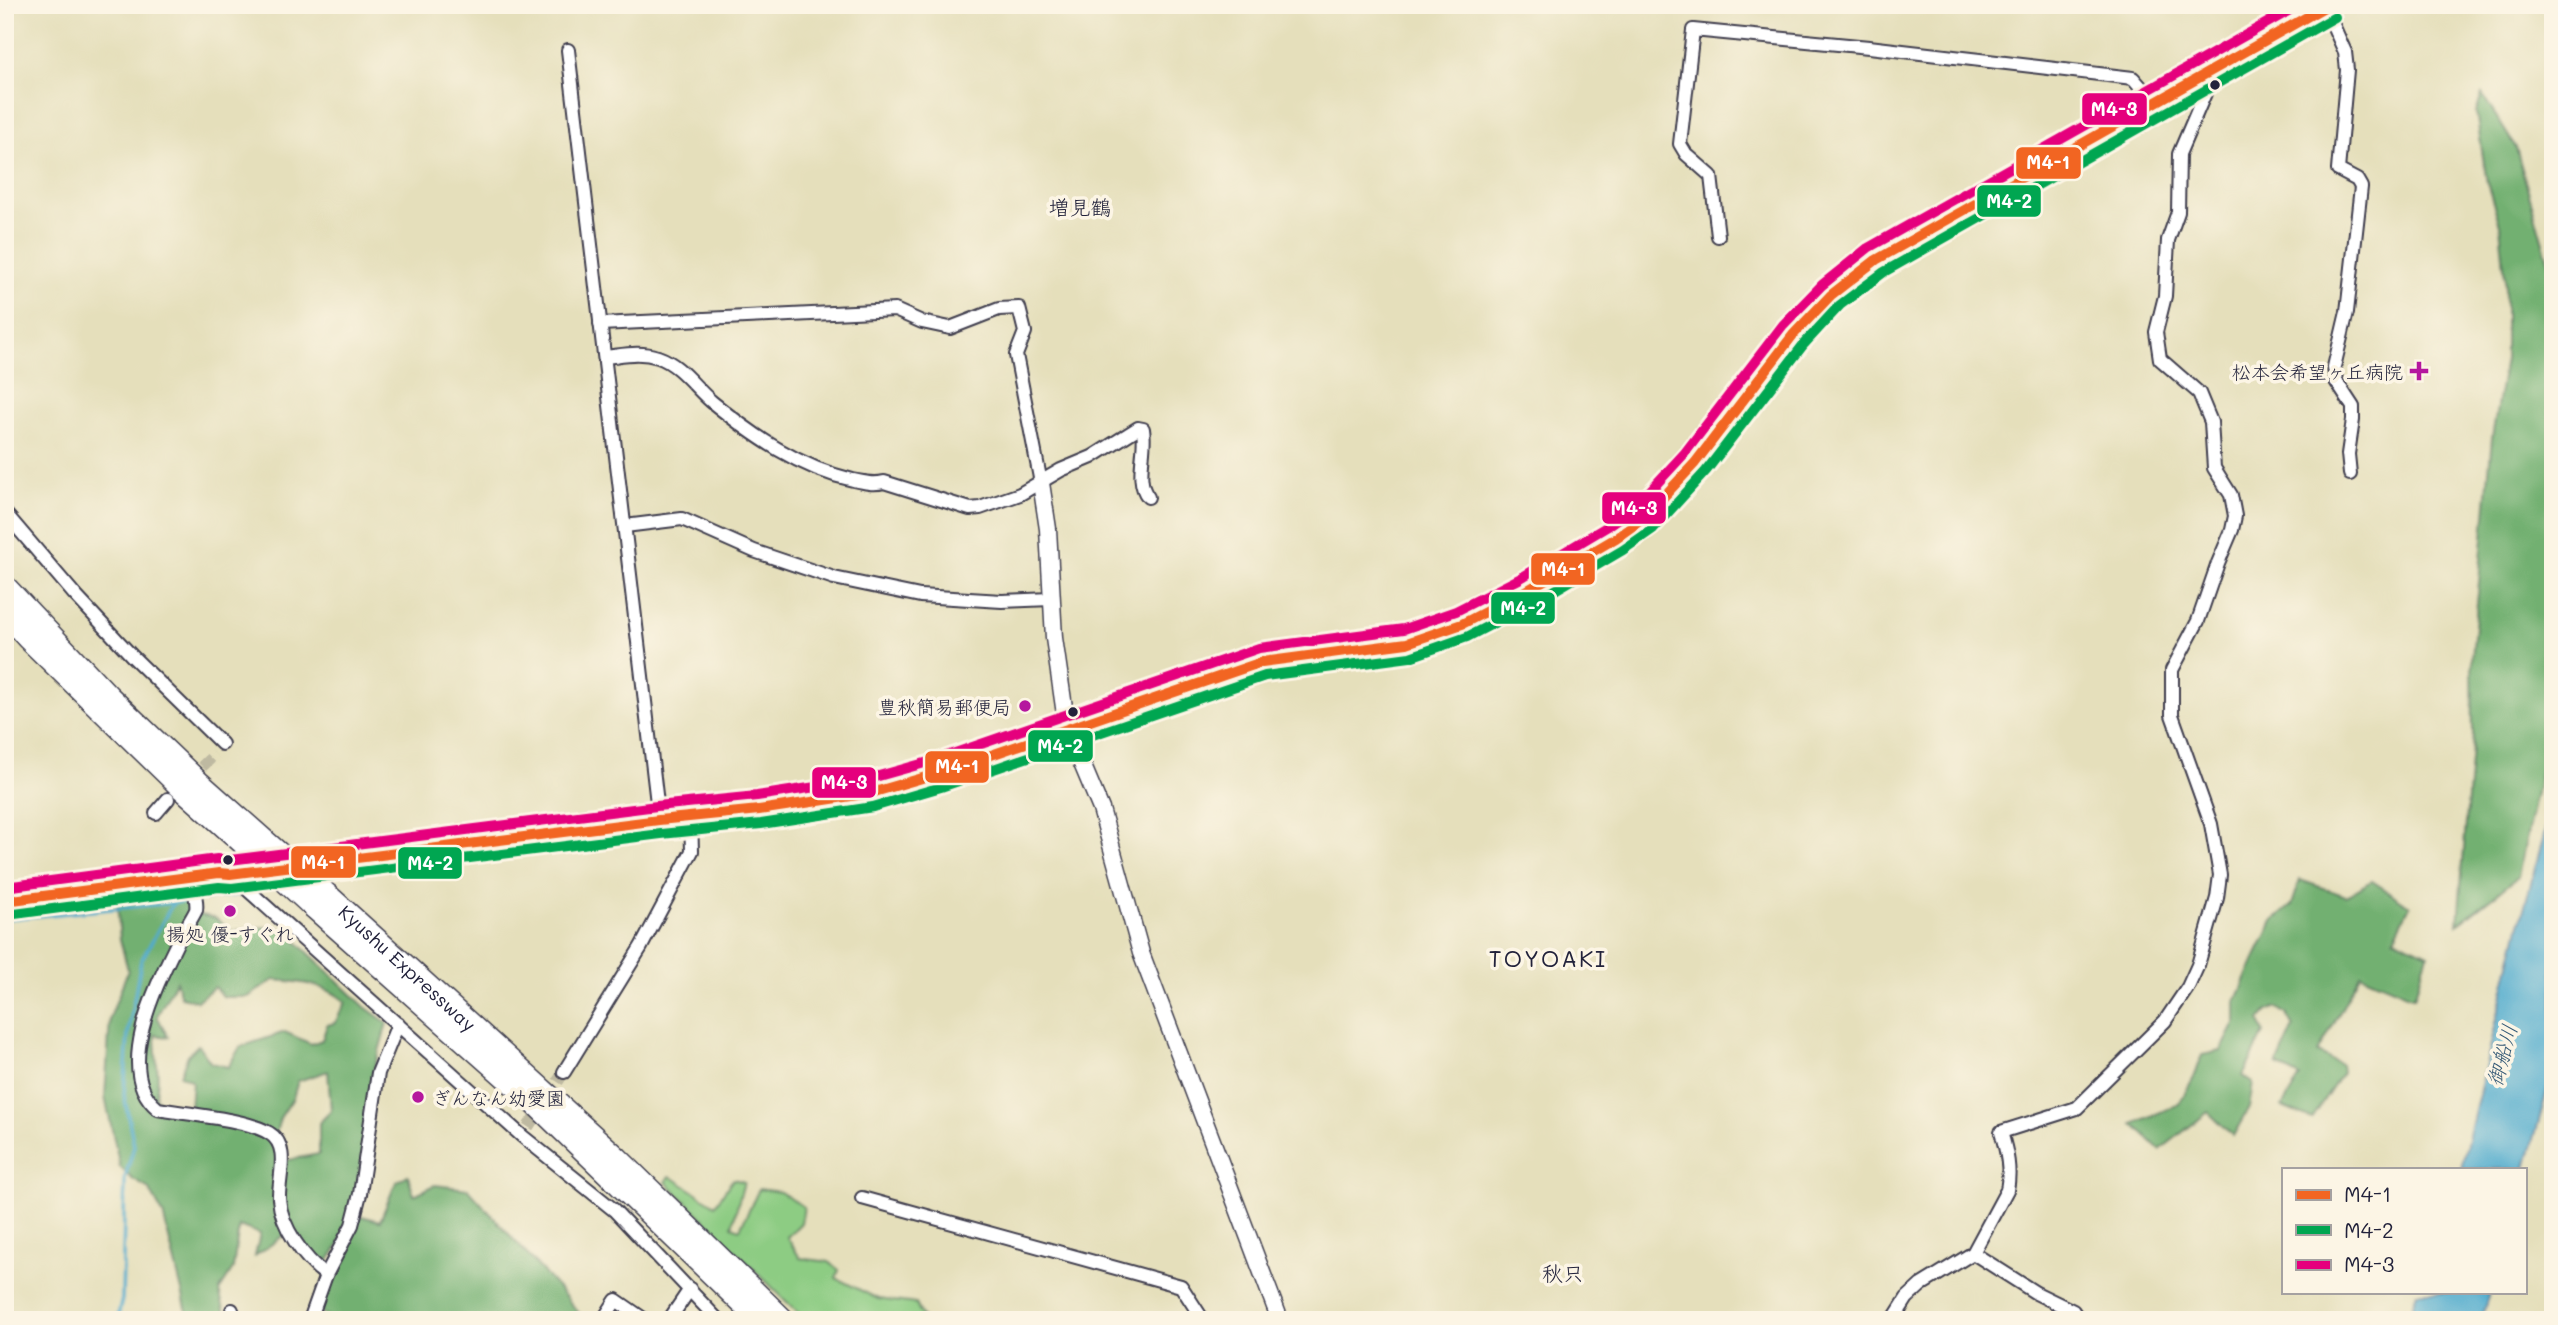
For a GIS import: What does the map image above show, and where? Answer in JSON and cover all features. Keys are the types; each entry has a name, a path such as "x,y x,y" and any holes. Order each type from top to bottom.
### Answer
{"highway":[{"name":"Kyushu Expressway","path":"5,586 108,696 279,853 321,901 760,1320"},
{"name":"Kyushu Expressway","path":"5,613 28,639 182,789 258,858 321,901 618,1158 784,1320"}],"main road":[{"path":"5,901 192,882 219,873 230,874 759,810 871,793 936,774 1262,662 1407,643 1462,624 1581,560 1644,517 1695,463 1793,335 1831,295 1876,260 2327,6"},
{"path":"1041,483 1048,529 1054,638 1067,728 1101,809 1140,953 1280,1320"}],"street":[{"path":"2327,6 2346,61 2338,170 2357,180 2361,187 2347,312 2334,367 2336,381 2353,407 2348,454 2350,474"},
{"path":"1718,236 1711,176 1686,154 1680,144 1693,30 1869,47 2133,78 2155,103"},
{"path":"568,50 659,820"},
{"path":"1893,1320 1920,1285 1973,1253 2007,1190 2008,1155 2001,1132 2077,1108 2165,1021 2188,987 2198,965 2217,898 2220,875 2211,824 2172,715 2172,670 2198,621 2235,516 2231,495 2214,468 2211,422 2199,393 2160,359 2156,332 2165,296 2168,240 2178,212 2179,154 2215,70"},
{"path":"600,324 895,310 950,328 999,309 1019,308 1025,332 1016,355 1041,483"},
{"path":"605,357 641,352 661,358 675,366 711,401 774,447 823,472 875,485 884,482 970,509 1000,502 1041,483 1061,470 1093,457 1138,428 1143,429 1142,481 1143,491 1149,497"},
{"path":"5,513 75,595 132,656 222,744"},
{"path":"625,526 682,519 754,551 834,578 920,596 990,601 1051,599"},
{"path":"156,813 168,799"},
{"path":"564,1072 641,947 692,850 691,817"},
{"path":"230,874 398,1024 614,1210 718,1320"},
{"path":"192,882 196,911 145,1011 139,1079 148,1101 158,1109 237,1122 270,1133 279,1145 283,1162 279,1199 286,1225 317,1269 326,1275"},
{"path":"310,1320 326,1275 352,1225 360,1194 378,1073 398,1024"},
{"path":"862,1198 1181,1286 1203,1320"},
{"path":"1973,1253 2036,1293 2073,1311 2079,1320"},
{"path":"669,1320 690,1289"},
{"path":"603,1320 616,1300 645,1320"}],"green space":[{"path":"2482,94 2516,148 2553,278 2553,713 2518,877 2458,924 2473,734 2472,659 2492,438 2505,359 2505,278 2500,225 2487,183 2476,112"},
{"path":"2300,880 2346,896 2372,881 2410,906 2394,938 2428,954 2414,997 2360,974 2318,1053 2341,1065 2342,1073 2312,1119 2282,1107 2300,1077 2277,1065 2294,1027 2287,1015 2276,1007 2268,1011 2260,1020 2264,1033 2243,1076 2253,1083 2249,1108 2233,1136 2208,1112 2160,1150 2133,1124 2179,1104 2196,1073 2202,1055 2221,1051 2236,1022 2236,1002 2255,959 2273,921 2292,905"},
{"path":"188,891 196,914 215,918 233,932 274,927 294,939 365,1007 387,1023 370,1083 370,1109 361,1166 350,1214 338,1247 322,1270 293,1229 255,1256 260,1234 239,1226 233,1269 219,1291 227,1320 189,1320 163,1214 149,1189 132,1179 120,1167 105,1097 110,1018 128,970 120,939 117,900","holes":["274,980 321,988 346,1002 335,1023 327,1025 322,1040 311,1044 285,1032 240,1047 228,1067 211,1063 198,1045 188,1055 180,1075 192,1081 190,1109 164,1104 155,1098 158,1075 155,1035 168,1037 157,1016 176,981 181,997 197,1001 214,987 224,997 248,997","328,1071 331,1111 319,1123 319,1154 283,1161 276,1133 280,1118 293,1098 298,1081"]},
{"path":"408,1175 414,1195 435,1185 468,1189 564,1295 579,1313 579,1320 333,1320 318,1310 328,1281 361,1216 380,1221 396,1182"},
{"path":"670,1176 715,1205 733,1179 744,1182 732,1226 740,1229 759,1189 780,1192 804,1207 801,1223 787,1237 800,1258 829,1262 839,1270 836,1278 878,1299 916,1304 924,1320 805,1320 666,1182"}],"water":[{"name":"御船川","path":"2553,801 2553,1069 2526,1168 2461,1168 2517,935"},
{"path":"2416,1294 2489,1294 2480,1320 2407,1320"}],"waterway":[{"path":"117,1320 122,1299 125,1178 134,1146 124,1095 128,1034 141,961 173,903 246,894"},
{"path":"5,919 173,903"}],"tunnel":[{"path":"189,779 215,754"},
{"path":"528,1127 564,1072"}],"transit line":[{"name":"M4-3","path":"5,887 217,859 230,860 657,806 757,796 868,779 932,761 1259,648 1404,629 1456,611 1519,579 1635,507 1684,454 1783,325 1822,285 1868,248 2299,5"},
{"name":"M4-1","path":"5,901 219,873 230,874 759,810 871,793 936,774 1262,662 1407,643 1462,624 1526,591 1616,538 1644,518 1695,463 1793,335 1831,295 1876,260 2328,5"},
{"name":"M4-2","path":"7,915 219,887 232,888 761,824 873,807 941,787 1265,676 1410,657 1467,637 1533,603 1623,550 1653,529 1706,471 1804,344 1840,305 1884,272 2335,17"}],"place":[{"name":"松本会希望ヶ丘病院","path":"2419,371"},
{"name":"豊秋簡易郵便局","path":"1025,706"},
{"name":"揚処 優-すぐれ","path":"230,911"},
{"name":"ぎんなん幼愛園","path":"418,1097"}],"district":[{"name":"増見鶴","path":"1080,206"},
{"name":"TOYOAKI","path":"1548,958"},
{"name":"秋只","path":"1563,1272"}]}
